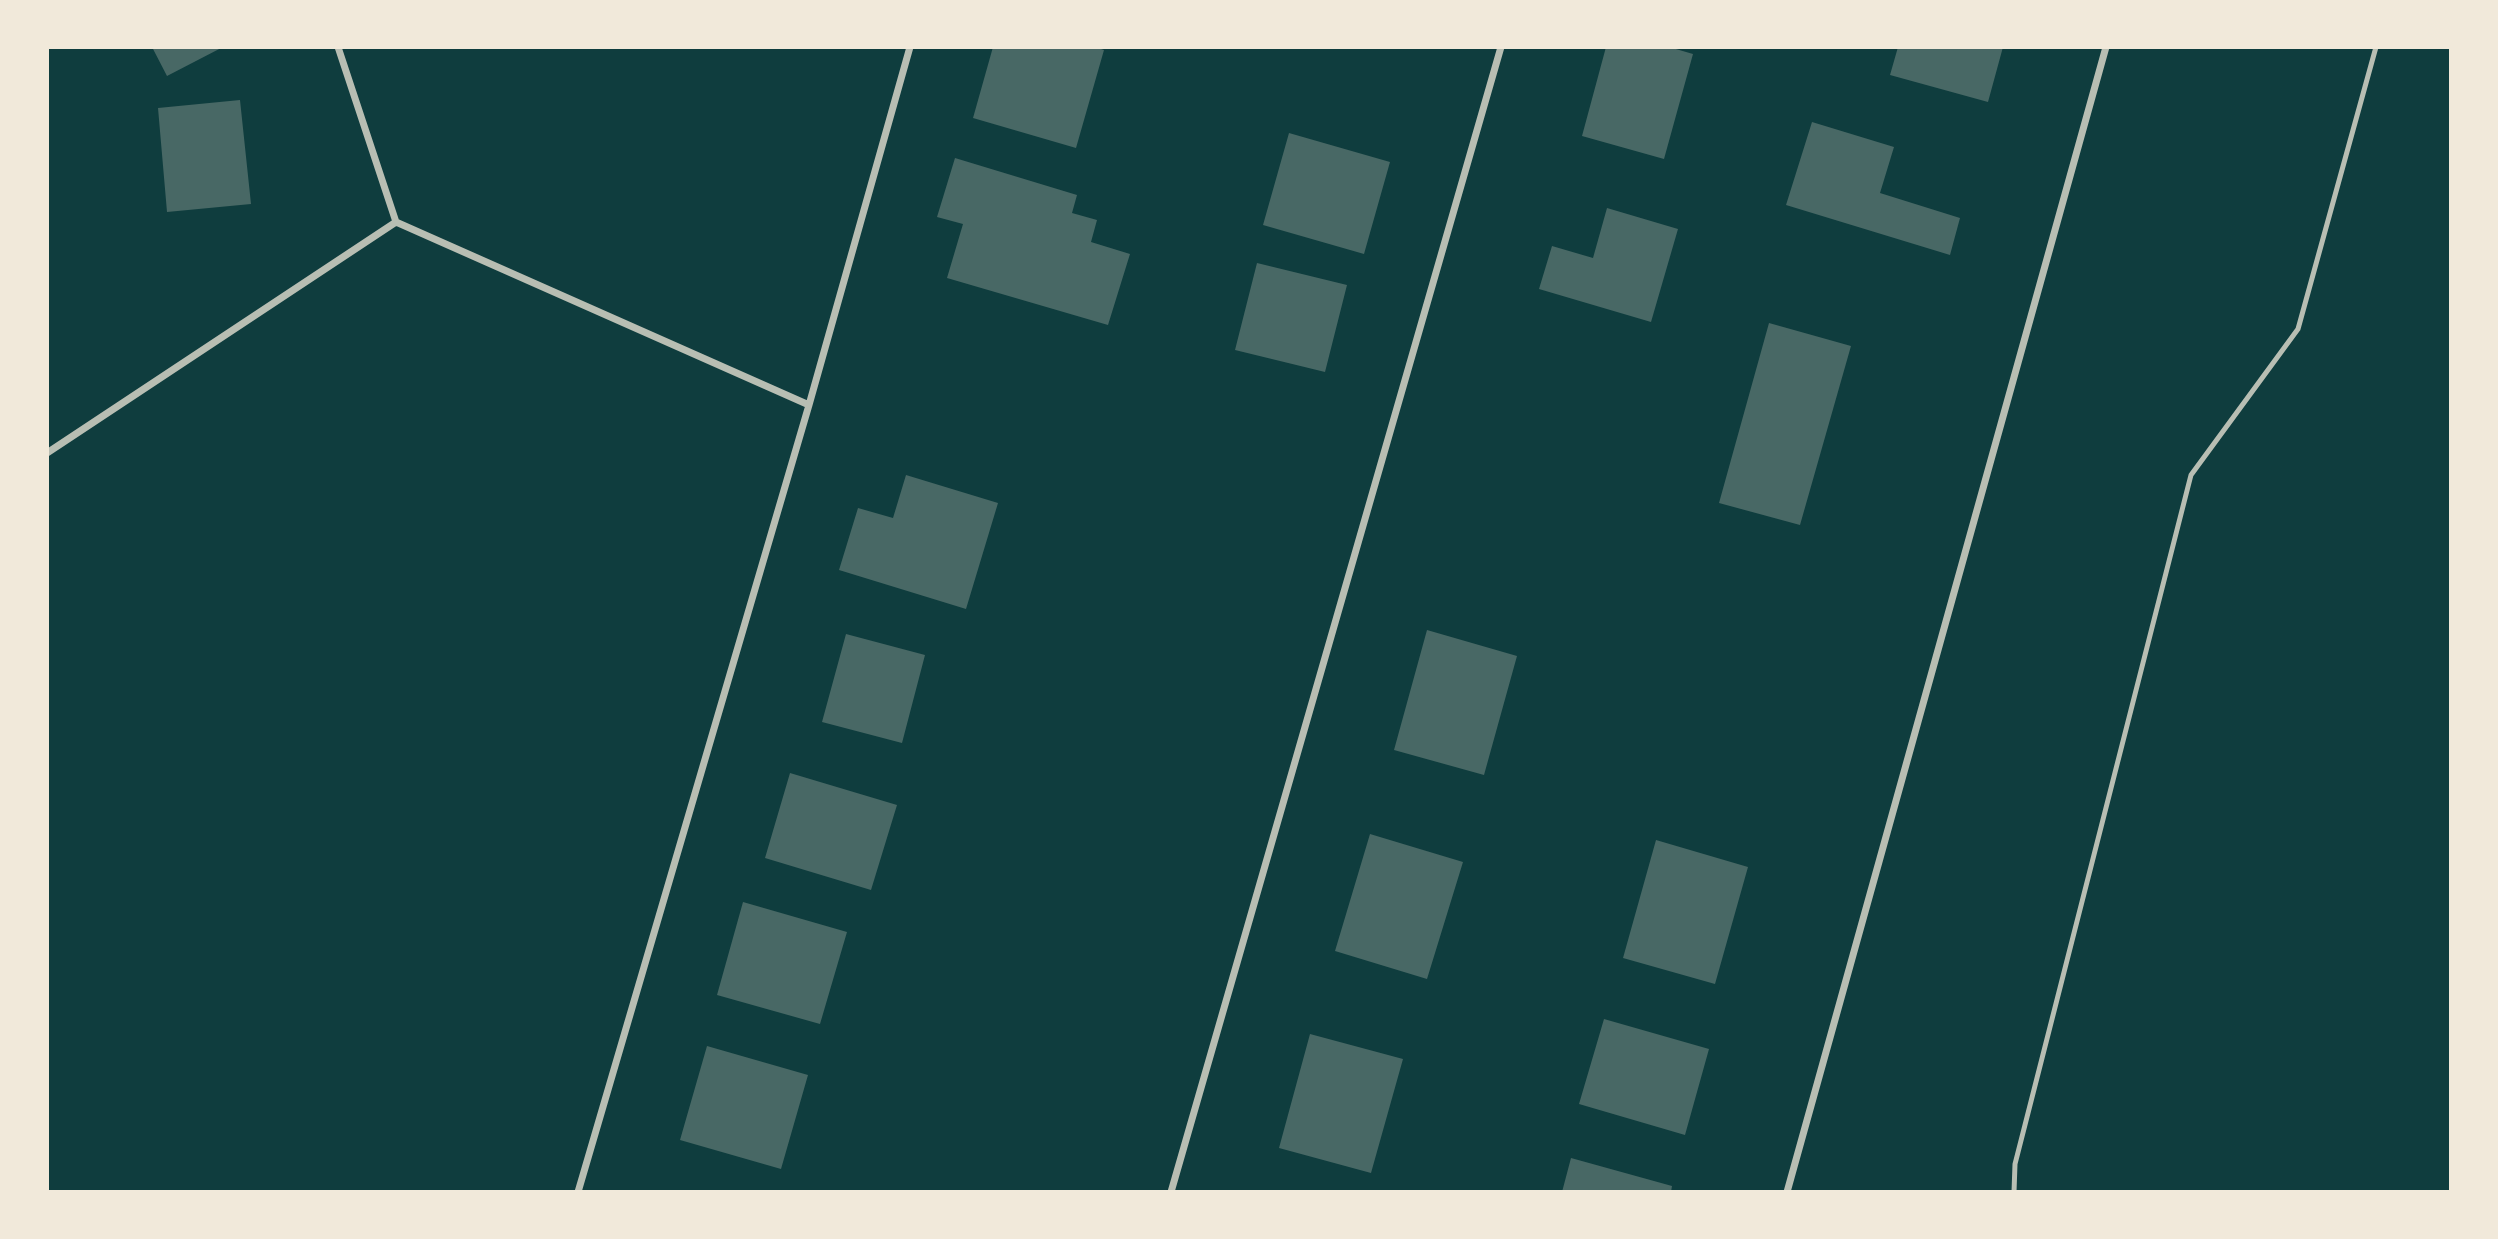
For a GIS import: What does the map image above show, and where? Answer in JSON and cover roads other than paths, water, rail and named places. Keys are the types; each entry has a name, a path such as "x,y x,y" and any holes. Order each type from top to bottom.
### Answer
{"street":[{"path":"338,47 396,222 809,405"},
{"path":"578,1192 809,405 910,47"},
{"path":"1171,1192 1501,47"},
{"path":"1787,1192 2106,47"},
{"path":"47,453 396,222"}],"lane":[{"path":"2014,1192 2015,1164 2192,475 2298,330 2376,47"}]}
